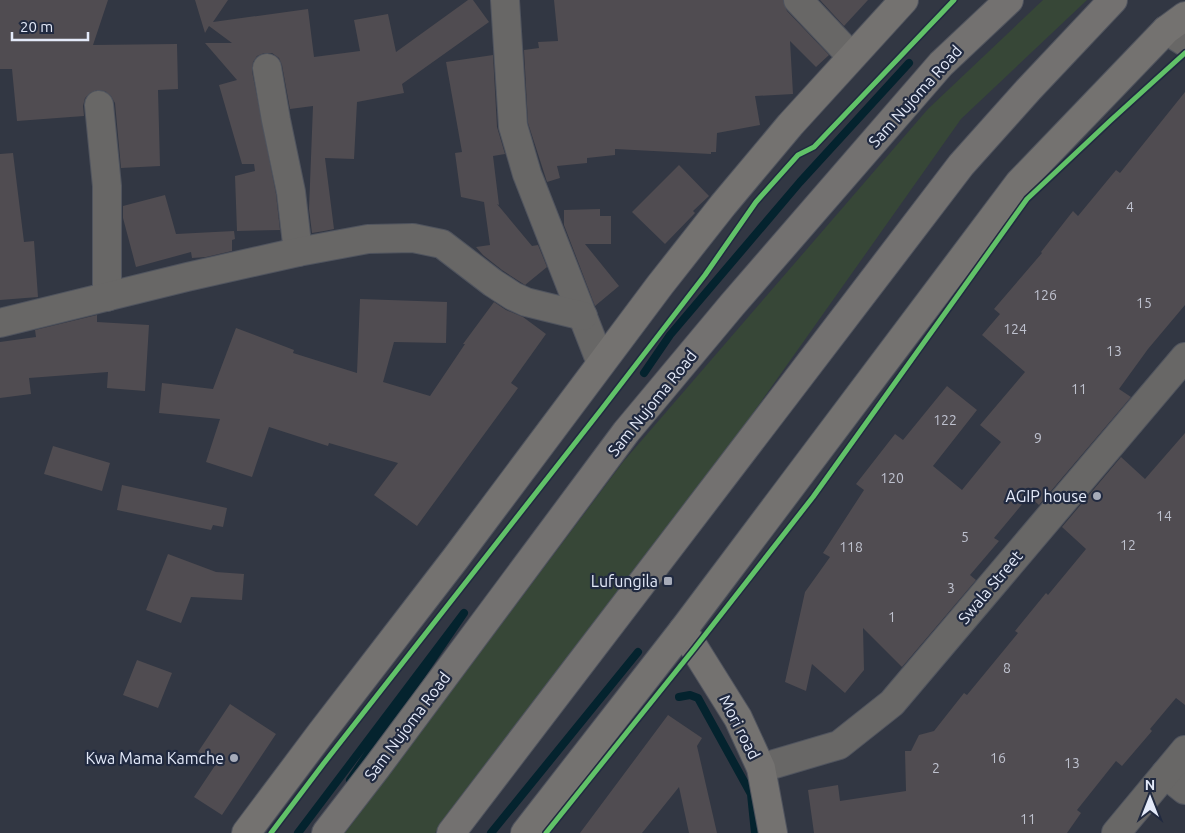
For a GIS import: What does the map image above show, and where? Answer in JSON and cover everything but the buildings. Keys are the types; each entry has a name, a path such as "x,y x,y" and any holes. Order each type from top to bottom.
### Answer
{"main road":[{"name":"Sam Nujoma Road","path":"326,833 626,432 732,305 935,70 1009,0"},
{"path":"451,833 960,165 1029,88 1113,0"}],"street":[{"path":"506,0 513,126 527,174 602,363"},
{"path":"798,0 851,56"},
{"path":"246,833 723,205 790,124 904,0"},
{"path":"525,833 683,630 1019,183 1179,29"},
{"path":"267,68 292,192 298,252"},
{"path":"99,105 107,186 107,296"},
{"path":"0,323 298,252 368,239 413,238 442,244 512,296 526,302 583,316"},
{"name":"Swala Street","path":"761,768 839,745 892,703 1185,357"},
{"name":"Mori road","path":"683,630 738,718 761,768 772,833"},
{"path":"1116,833 1175,782 1185,750"}],"green space":[{"path":"1043,0 1087,0 961,119 688,505 435,833 345,833 623,462 928,109"}],"waterway":[{"path":"644,373 670,335 800,182 909,63"},
{"path":"298,833 464,613 350,780"},
{"path":"491,833 638,652"},
{"path":"679,697 690,695 698,698 751,794 755,833"}],"cycle path":[{"path":"271,833 705,275 756,202 798,155 814,147 954,0"},
{"path":"546,833 813,497 1027,199 1185,53"}],"place":[{"name":"AGIP house","path":"1097,496"},
{"name":"Lufungila","path":"668,581"},
{"name":"Kwa Mama Kamche","path":"234,758"}]}
